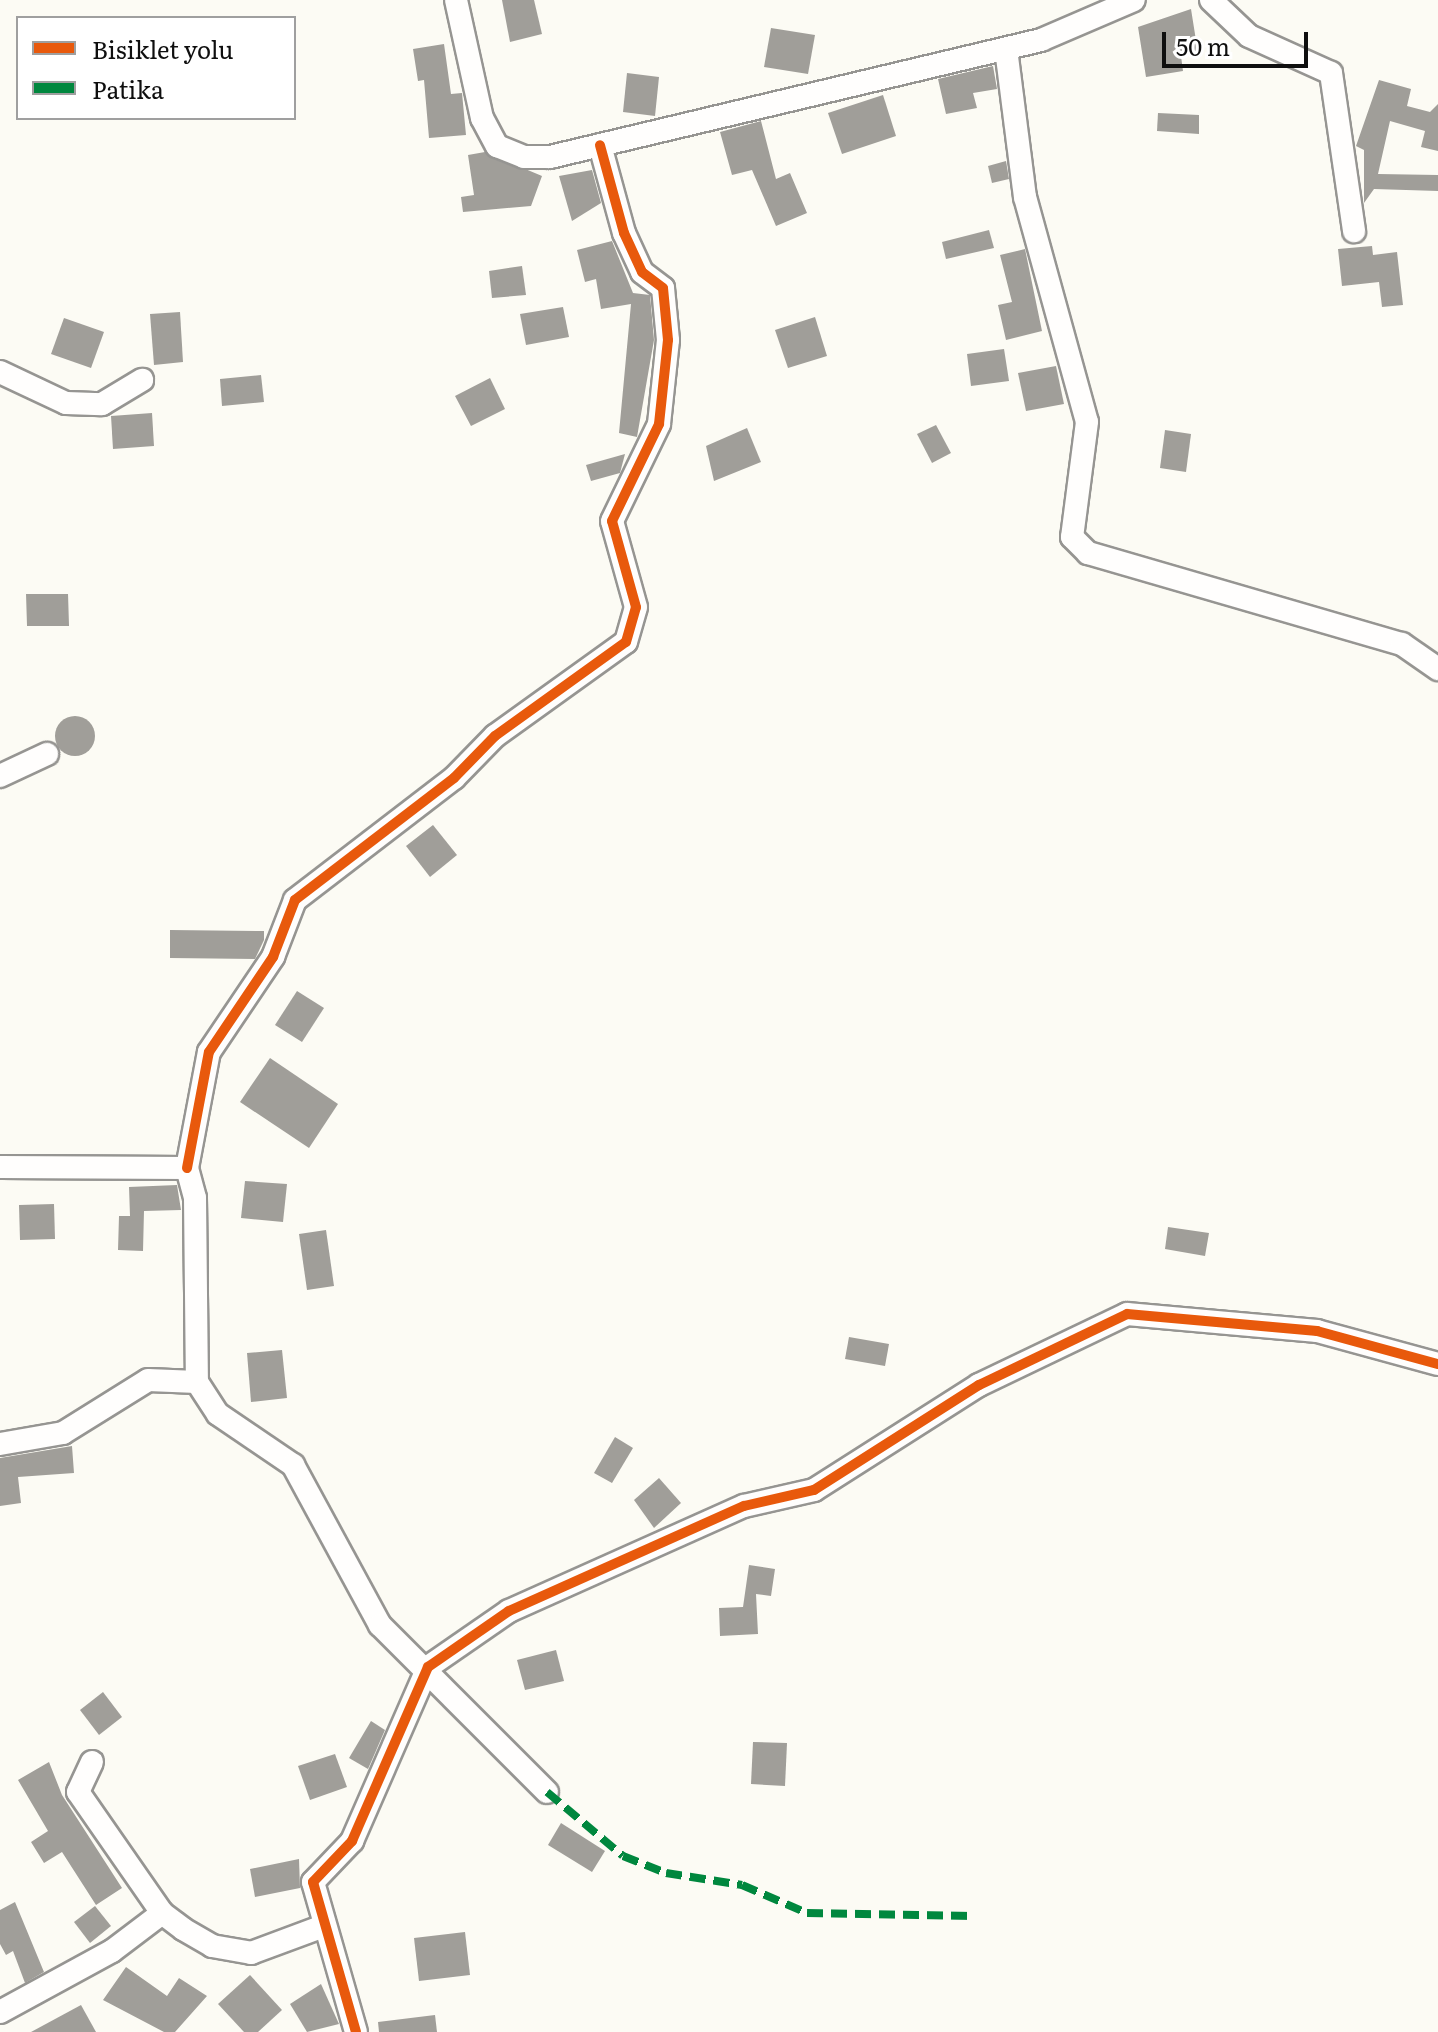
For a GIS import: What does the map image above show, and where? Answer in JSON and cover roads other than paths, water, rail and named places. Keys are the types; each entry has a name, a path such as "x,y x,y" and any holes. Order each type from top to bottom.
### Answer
{"street":[{"path":"456,0 482,118 497,146 550,157 1006,49 1134,0"},
{"path":"1211,0 1249,36 1331,73 1354,231"},
{"path":"1006,49 1025,197 1087,422 1072,537 1088,553 1402,644 1438,669"},
{"path":"547,1792 428,1667 380,1625 293,1465 218,1414 197,1382 195,1198 187,1168 209,1052 273,957 295,900 454,778 495,736 626,642 636,607 612,521 659,424 668,340 663,288 642,272 624,233 600,145"},
{"path":"0,372 66,403 102,404 142,380"},
{"path":"0,776 47,754"},
{"path":"0,1167 187,1168"},
{"path":"356,2032 352,2002 321,1927 313,1882 352,1841 428,1667 509,1611 579,1577 744,1506 814,1490 979,1385 1127,1314 1317,1331 1438,1364"},
{"path":"0,1444 63,1433 148,1380 197,1382"},
{"path":"92,1762 78,1792 162,1913 212,1946 251,1953 321,1927"},
{"path":"0,2012 112,1951 162,1913"}]}
